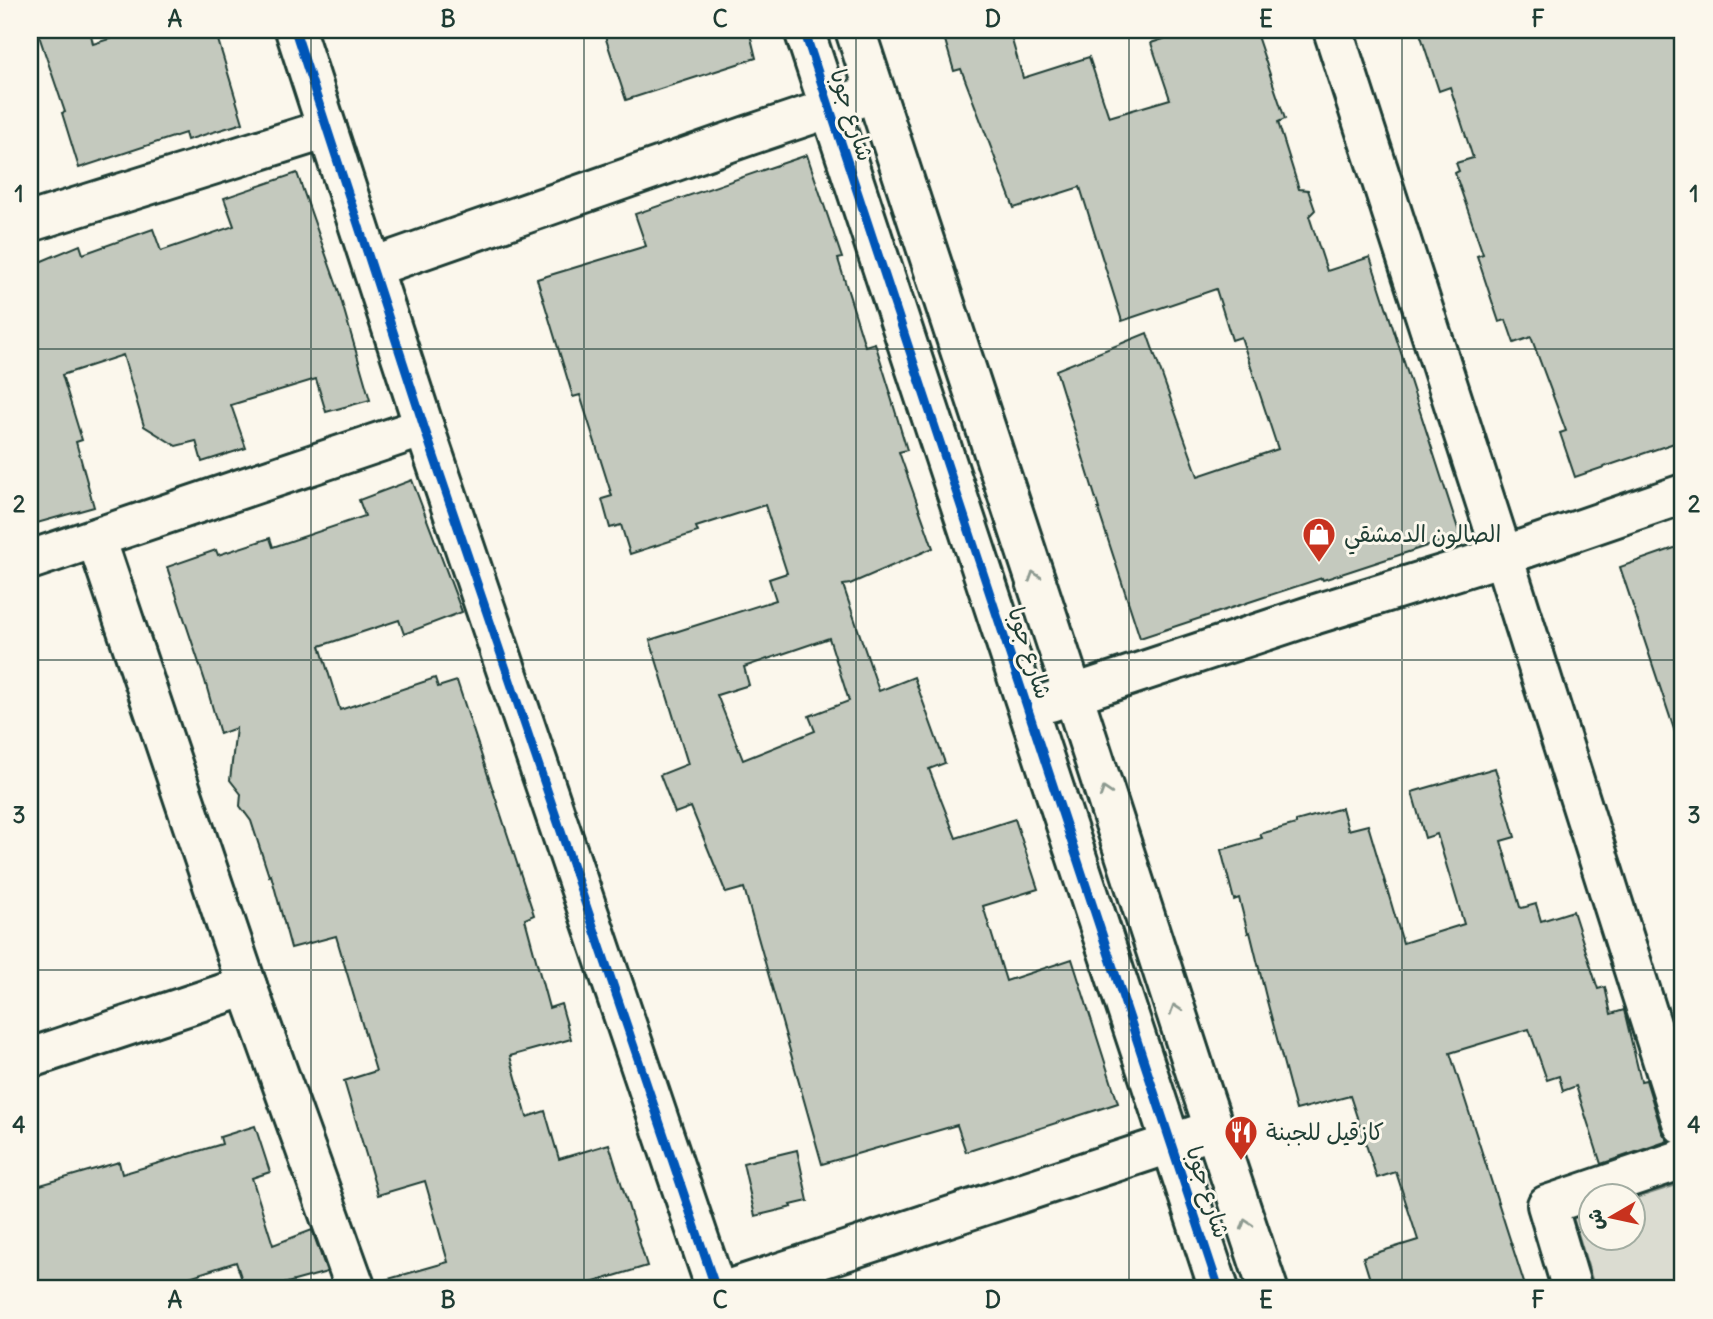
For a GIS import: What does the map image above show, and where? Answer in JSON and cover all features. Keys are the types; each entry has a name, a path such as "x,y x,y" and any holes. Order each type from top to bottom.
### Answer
{"street":[{"path":"295,30 424,427 716,1289"},
{"name":"شارع جوبا","path":"804,30 1219,1289"},
{"name":"شارع جوبا","path":"855,30 1268,1289"},
{"path":"1333,30 1683,1125"},
{"path":"373,267 875,93"},
{"path":"30,222 327,129"},
{"path":"30,560 424,427"},
{"path":"1028,709 1316,614 1503,556 1683,494"},
{"path":"96,538 247,986 356,1289"},
{"path":"30,1058 247,986"},
{"path":"730,1289 1214,1129"},
{"path":"1572,1289 1547,1205 1683,1159"}],"shaded area":[{"path":"1683,1183 1683,1289 1595,1289 1584,1252 1646,1252 1646,1195"}],"building":[{"path":"37,30 90,30 93,44 138,30 215,30 243,123 187,140 185,133 79,168 62,113 65,112"},
{"path":"603,30 749,30 756,58 626,100"},
{"path":"942,30 1009,30 1023,78 1089,57 1109,117 1170,99 1151,43 1191,30 1255,30 1285,119 1278,122 1299,189 1308,190 1315,210 1309,216 1327,271 1370,257 1460,535 1140,638 1056,370 1147,333 1198,476 1278,449 1241,337 1232,340 1216,289 1122,321 1080,187 1014,208 961,69 954,71"},
{"path":"1419,30 1672,30 1683,64 1683,440 1575,477 1560,433 1566,431 1531,337 1514,343 1506,320 1499,322 1477,256 1483,254 1455,173 1459,171 1456,163 1473,158 1450,87 1439,91"},
{"path":"807,155 842,258 838,259 865,346 875,343 907,450 899,452 933,548 843,585 879,691 914,677 945,763 929,769 956,838 1015,819 1038,889 983,906 1006,981 1072,959 1118,1103 966,1152 957,1125 822,1164 744,888 726,893 691,807 675,813 660,775 688,764 650,640 776,600 769,579 787,573 765,505 696,527 698,532 630,554 621,525 610,528 602,499 612,496 580,395 573,397 537,279 646,246 635,214","holes":["829,638 849,701 809,716 815,731 743,760 717,695 749,685 744,667"]},
{"path":"297,173 338,289 370,400 326,412 316,379 231,405 246,448 202,462 196,441 176,446 144,426 123,355 62,375 82,440 76,442 94,507 30,525 30,266 80,245 83,254 153,229 161,251 234,226 224,198"},
{"path":"412,480 462,612 404,634 399,620 320,646 340,710 435,678 438,687 457,681 534,915 525,919 549,1008 561,1004 571,1039 510,1056 527,1117 545,1111 559,1159 609,1144 647,1266 571,1289 387,1289 385,1280 448,1262 425,1181 378,1195 344,1081 376,1071 336,936 291,948 271,875 269,876 251,821 240,806 241,794 230,780 236,728 220,734 167,567 216,550 218,555 270,538 273,547 365,516 359,500"},
{"path":"1683,545 1683,737 1677,738 1620,567"},
{"path":"1495,768 1515,837 1501,841 1520,907 1536,904 1541,921 1573,911 1598,989 1605,987 1611,1014 1624,1010 1641,1081 1646,1080 1662,1132 1668,1141 1601,1164 1576,1086 1563,1091 1559,1076 1547,1080 1529,1029 1450,1053 1526,1289 1373,1289 1363,1257 1418,1240 1396,1172 1377,1178 1350,1096 1296,1110 1250,932 1248,933 1239,898 1234,900 1221,850 1262,838 1260,834 1296,824 1296,821 1342,808 1348,830 1368,825 1403,943 1464,924 1437,834 1425,838 1412,792"},
{"path":"255,1126 270,1172 252,1178 273,1245 312,1230 327,1272 265,1289 245,1289 236,1262 152,1289 30,1289 30,1188 119,1162 122,1174 222,1144 220,1137"},
{"path":"797,1150 808,1201 755,1216 743,1163"}],"cycle path":[{"path":"295,30 424,427 716,1289"},
{"path":"804,30 1219,1289"}],"place":[{"name":"الصالون الدمشقي","path":"1319,564"},
{"name":"كازقيل للجبنة","path":"1241,1162"}]}
